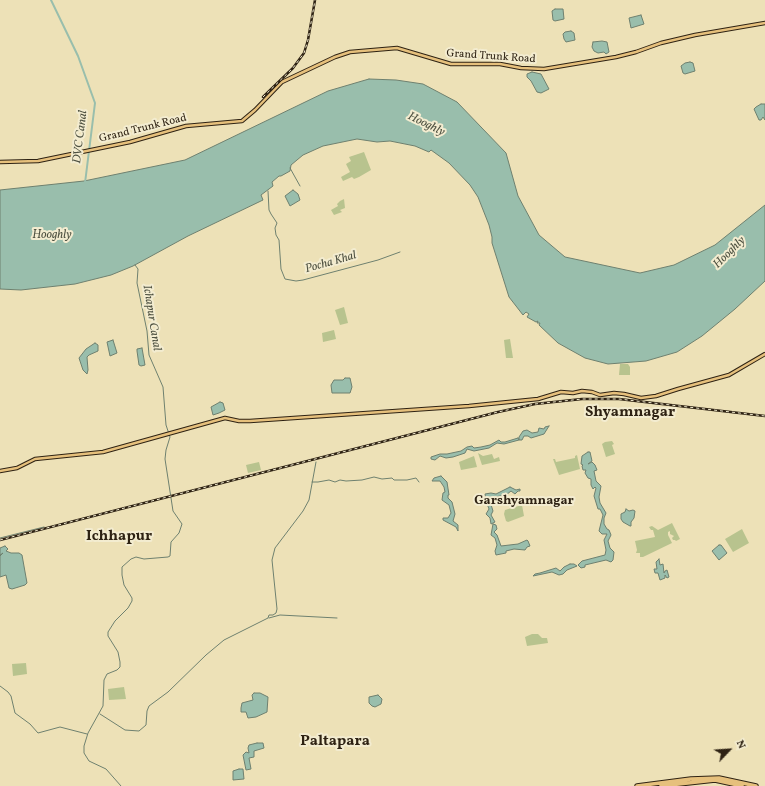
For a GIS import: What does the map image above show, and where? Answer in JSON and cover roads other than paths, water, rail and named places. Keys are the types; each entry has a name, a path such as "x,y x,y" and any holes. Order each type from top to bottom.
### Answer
{"highway":[{"path":"637,786 705,778 721,778 756,786"},
{"path":"661,786 715,780 742,786"}],"main road":[{"name":"Grand Trunk Road","path":"0,162 38,161 130,142 186,126 242,121 282,82 335,57 350,52 397,48 451,64 500,64 520,68 541,69 616,57 697,34 765,23"},
{"path":"0,471 18,468 35,460 103,452 225,418 239,421 250,421 469,406 538,399 563,392 589,391 600,395 618,393 646,398 659,396 678,389 726,376 765,354"}],"water":[{"path":"555,9 563,9 564,19 553,20 552,11"},
{"path":"641,15 644,24 631,28 629,18"},
{"path":"571,31 574,33 575,40 566,42 563,34"},
{"path":"593,42 607,42 609,52 606,54 604,52 598,53 594,51 592,47"},
{"path":"690,62 693,63 695,71 685,74 683,73 681,66"},
{"path":"532,72 541,74 549,89 541,93 537,92 527,77 527,74"},
{"name":"Hooghly","path":"369,79 396,80 423,84 457,102 506,153 518,196 539,235 565,257 640,273 674,265 715,245 765,205 765,281 735,309 702,336 677,352 646,361 608,364 585,358 558,343 539,325 540,323 537,323 538,321 536,322 527,317 529,314 526,312 523,315 509,297 492,243 489,225 478,197 470,185 449,163 431,150 429,152 415,146 390,141 377,142 357,139 323,146 303,155 291,165 290,171 279,176 272,182 273,186 261,195 263,200 188,236 133,266 111,275 75,284 21,290 0,289 0,190 84,181 185,160 328,91"},
{"path":"761,104 765,104 765,120 763,117 759,120 754,109"},
{"path":"293,190 298,194 300,200 290,206 285,196"},
{"path":"113,340 117,353 110,356 107,342"},
{"path":"95,343 98,345 98,351 87,357 87,374 83,370 79,358 86,349"},
{"path":"142,348 145,365 141,366 139,365 137,349"},
{"path":"345,378 350,378 352,387 350,393 332,393 331,385 334,380 343,380"},
{"path":"220,402 223,403 225,410 213,415 211,407"},
{"path":"549,426 544,434 531,438 524,436 522,440 519,440 519,437 523,431 527,430 532,433 538,432 539,428 544,429 545,427"},
{"path":"518,438 519,440 504,444 497,443 489,448 474,451 467,449 465,453 453,457 446,458 440,456 435,460 431,459 431,457 440,454 461,451 467,447 481,447 490,445 499,440 501,442 505,442"},
{"path":"590,452 592,461 588,464 592,462 597,470 594,471 596,481 601,486 599,497 600,503 606,513 604,524 611,535 608,541 610,548 614,552 613,560 611,562 606,560 585,565 585,567 581,568 578,565 582,561 605,555 606,550 604,540 607,534 602,534 599,531 603,515 600,509 598,509 594,496 596,488 595,487 593,489 591,479 588,478 585,473 586,470 583,470 583,465 581,464 582,456"},
{"path":"441,476 447,482 448,498 452,502 455,514 453,521 458,525 458,531 456,527 443,520 443,518 448,518 451,513 449,505 442,500 443,493 445,492 444,487 440,481 432,481 434,478"},
{"path":"510,487 516,490 520,489 520,491 515,494 511,491 506,495 489,498 493,511 491,515 495,522 491,524 490,518 486,514 489,509 485,494 496,494"},
{"path":"626,509 629,511 635,511 631,526 623,522 621,519 621,514 625,512"},
{"path":"493,524 496,525 497,529 494,532 497,535 501,546 518,544 527,540 530,546 525,550 514,549 506,551 506,553 496,555 495,551 497,545 495,538 491,535"},
{"path":"721,545 727,553 719,560 712,551"},
{"path":"5,546 8,549 6,551 11,553 19,553 22,555 27,583 25,585 12,589 9,588 6,575 0,577 0,556 3,553 0,555 0,548"},
{"path":"659,559 660,565 663,564 664,573 667,570 669,577 667,578 665,575 665,578 660,580 658,573 655,573 654,569 657,569 656,562"},
{"path":"570,564 577,566 567,570 563,574 559,575 552,572 533,576 535,574 556,568 560,571"},
{"path":"254,693 260,693 268,697 267,712 256,717 248,718 246,712 241,712 242,703 253,700 252,695"},
{"path":"378,695 382,699 381,704 375,707 372,706 369,703 369,697"},
{"path":"263,743 264,748 254,751 254,757 249,758 251,769 246,770 243,755 246,752 249,753 249,745"},
{"path":"243,769 244,779 233,780 233,771"}],"waterway":[{"name":"DVC Canal","path":"51,0 78,56 95,103 85,183"},
{"path":"290,168 300,186"},
{"name":"Pocha Khal","path":"268,191 269,210 277,223 275,228 276,235 279,240 281,269 285,279 296,281 303,280 378,260 400,252"},
{"name":"Ichapur Canal","path":"121,786 106,769 89,761 84,753 84,746 88,733 103,706 104,680 107,674 117,670 120,667 118,652 108,636 108,632 132,601 132,598 124,585 122,567 131,559 136,557 144,559 170,556 171,542 179,533 182,524 173,511 165,459 170,437 166,425 163,387 149,355 147,331 137,283 138,269 135,265"},
{"path":"100,714 125,730 139,731 146,725 149,706 168,692 206,655 224,640 268,618 269,615 276,613 277,609 272,560 275,548 303,511 309,500 316,462"},
{"path":"312,482 329,480 335,482 340,480 362,480 374,477 382,479 392,478 394,480 416,478 419,482"},
{"path":"0,538 44,527"},
{"path":"269,618 280,615 337,618"},
{"path":"0,686 11,696 15,713 30,724 38,733 60,727 87,734"}],"railway":[{"path":"263,97 293,68 304,53 308,40 315,0"},
{"path":"0,540 498,412 535,404 582,399 619,399 765,416"}],"district":[{"name":"Shyamnagar","path":"630,413"},
{"name":"Garshyamnagar","path":"524,502"},
{"name":"Ichhapur","path":"119,537"},
{"name":"Paltapara","path":"335,742"}]}
